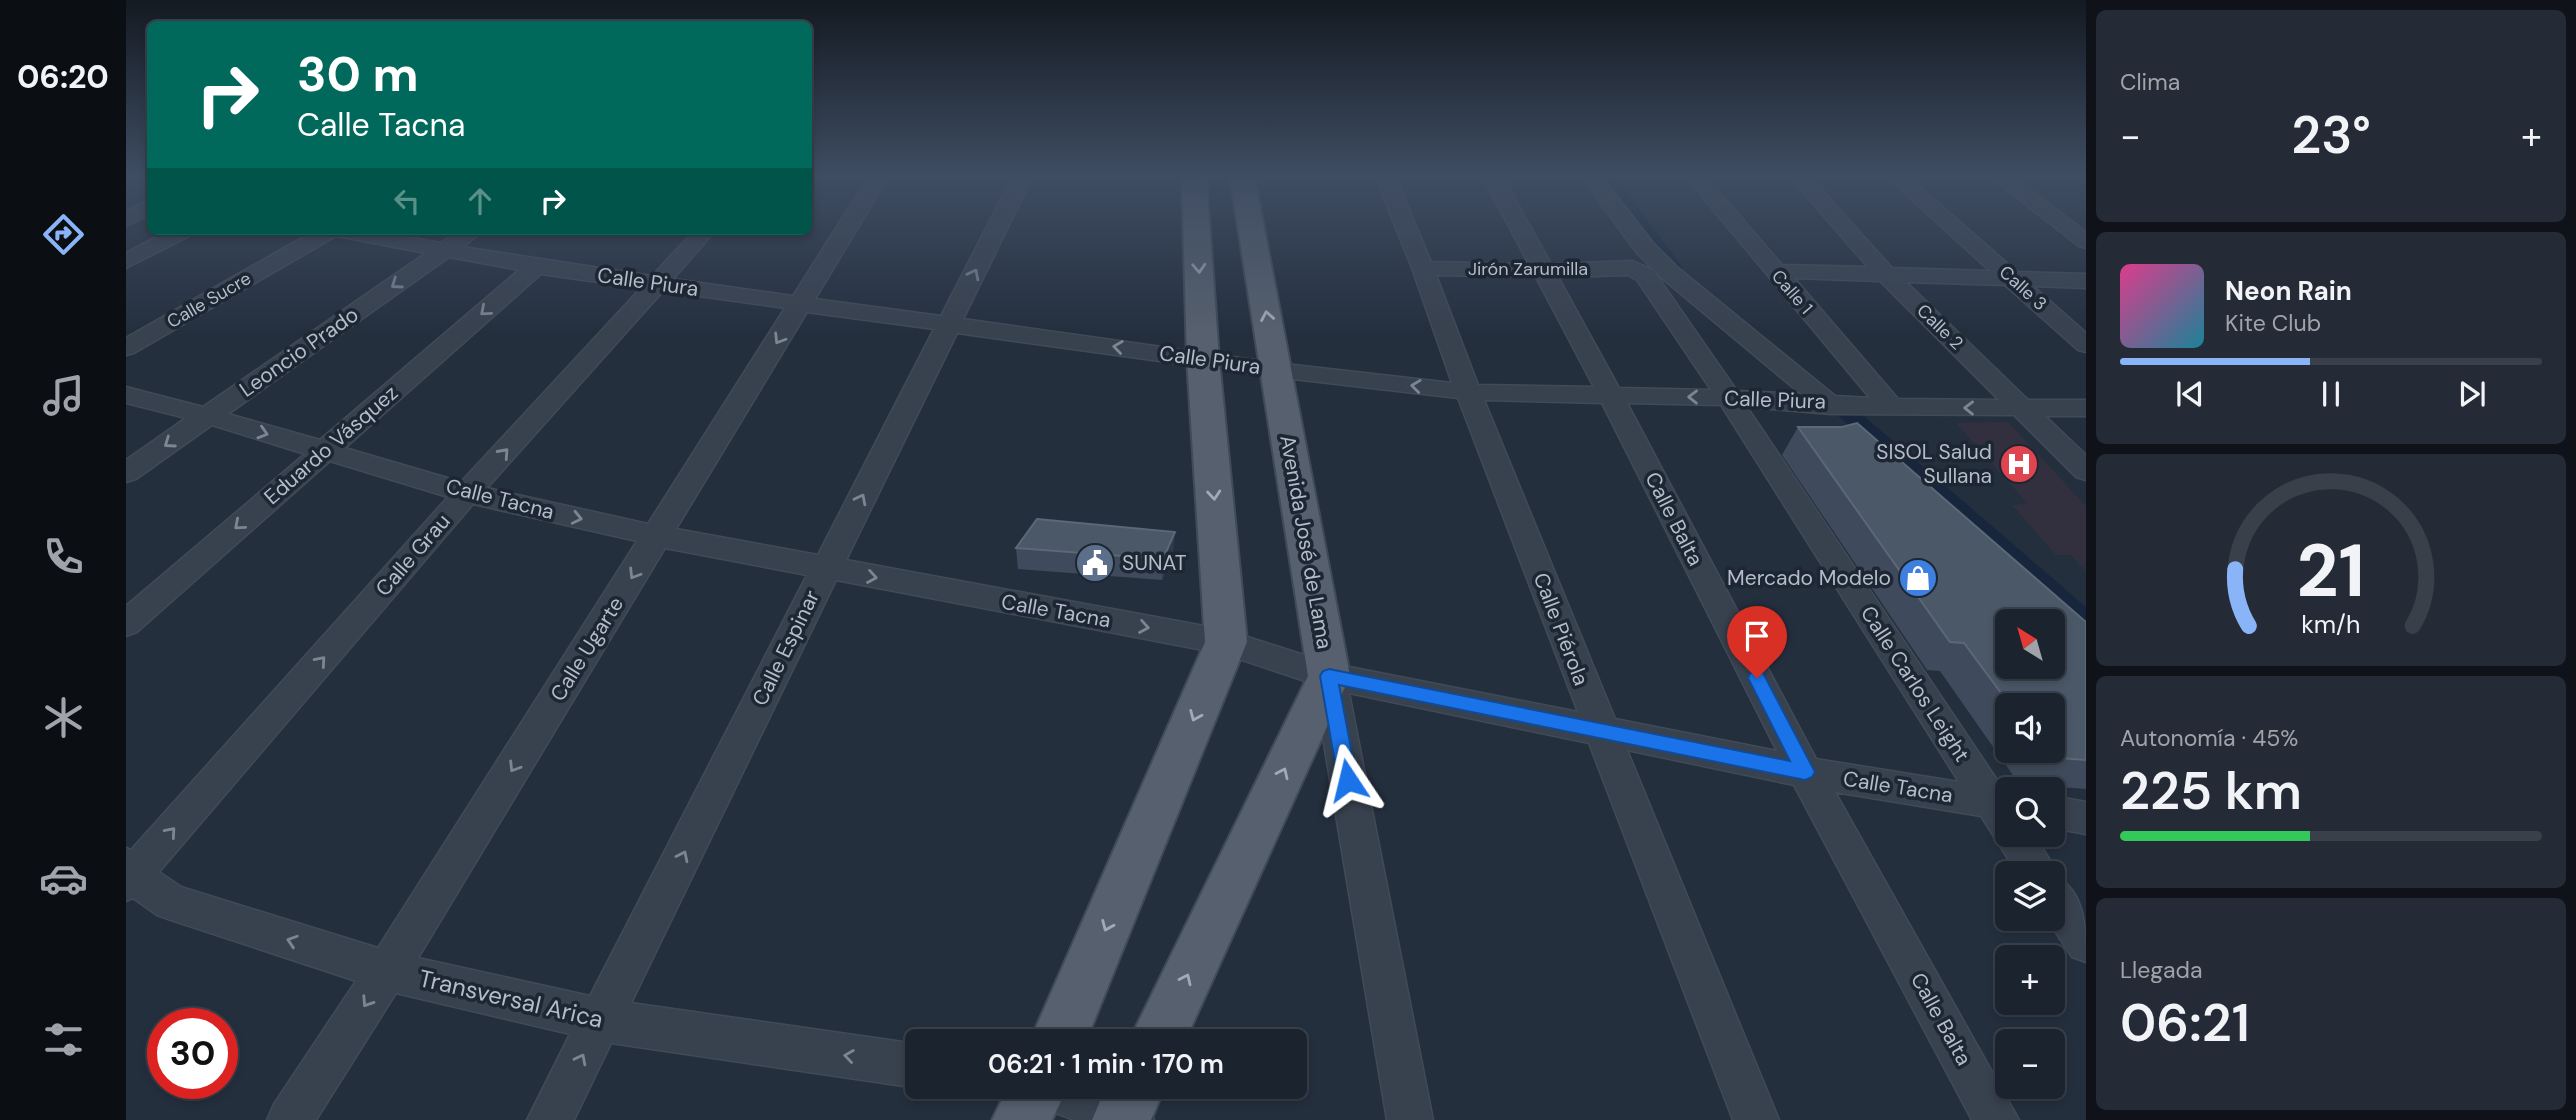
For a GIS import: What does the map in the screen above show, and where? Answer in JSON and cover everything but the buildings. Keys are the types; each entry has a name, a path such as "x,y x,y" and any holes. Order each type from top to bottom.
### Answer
{"main road":[{"path":"1063,1029 1226,642 1203,359 1197,228"},
{"name":"Avenida José de Lama","path":"1163,1029 1329,676 1251,228"},
{"path":"1021,1120 1032,1099"}],"street":[{"name":"Calle Ugarte","path":"290,1120 387,971 846,228"},
{"name":"Calle Espinar","path":"550,1120 997,228"},
{"name":"Calle Piérola","path":"1407,228 1468,392 1756,1120"},
{"name":"Calle Balta","path":"1520,228 1611,396 1805,772 1996,1120"},
{"path":"1630,228 1670,273 1855,428"},
{"name":"Calle 1","path":"1738,228 1891,407"},
{"name":"Calle 2","path":"1845,228 1886,275 2025,408 2086,471"},
{"name":"Calle 3","path":"1955,228 2086,345"},
{"path":"2068,228 2086,242"},
{"path":"126,262 177,235"},
{"name":"Calle Sucre","path":"126,348 322,235"},
{"name":"Calle Piura","path":"363,235 536,267 1276,370 1468,392 1729,398 1891,407 2086,408"},
{"name":"Leoncio Prado","path":"126,473 466,235"},
{"name":"Calle Grau","path":"129,874 467,493 701,235"},
{"name":"Eduardo Vásquez","path":"126,624 536,267"},
{"name":"Jirón Zarumilla","path":"1423,268 1543,271 1632,268"},
{"name":"Calle Carlos Leight","path":"1632,268 1645,275 1729,398 1995,800"},
{"path":"1774,271 2086,281"},
{"name":"Calle Tacna","path":"126,395 208,416 467,493 657,536 1226,642 1329,676 1995,810"},
{"path":"1329,676 1410,1120"},
{"path":"2065,814 2086,818"},
{"name":"Transversal Arica","path":"129,874 171,902 387,971 602,1020 905,1064"},
{"path":"2065,912 2086,943"},
{"path":"1086,1099 1127,1111"}],"shaded area":[{"name":"SISOL Salud Sullana","path":"2008,422 2086,506 2086,572 2071,555 2056,555 2012,505 2028,504 1956,423"}],"waterway":[{"path":"1645,228 1674,268"},
{"path":"1842,408 2086,622"}],"place":[{"name":"SISOL Salud Sullana","path":"2019,464"},
{"name":"SUNAT","path":"1095,563"},
{"name":"Mercado Modelo","path":"1918,578"}],"route":[{"path":"1348,780 1329,676 1805,772 1757,678"}]}
